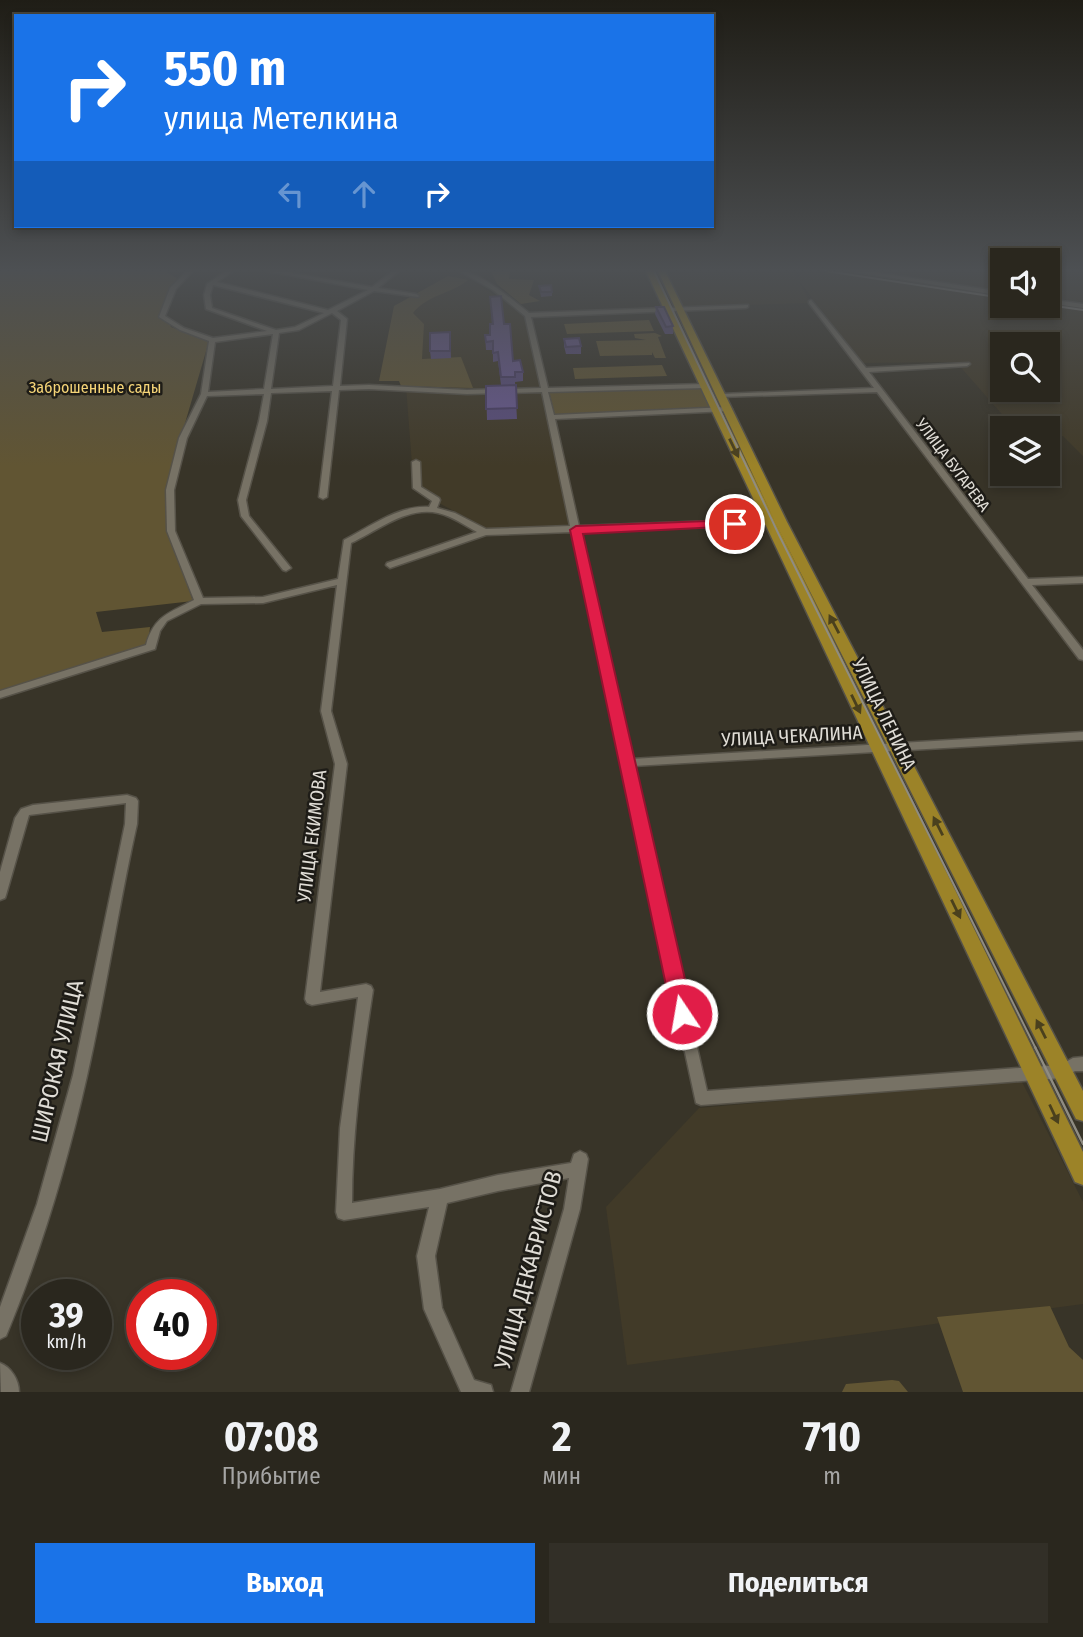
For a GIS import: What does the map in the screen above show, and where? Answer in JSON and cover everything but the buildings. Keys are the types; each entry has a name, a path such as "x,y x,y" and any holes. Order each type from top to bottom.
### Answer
{"main road":[{"name":"УЛИЦА ЛЕНИНА","path":"681,336 705,386 722,405 1083,1112"},
{"name":"УЛИЦА ЛЕНИНА","path":"692,336 769,522 1083,1175"}],"street":[{"path":"199,336 212,341 257,336"},
{"path":"275,336 268,392 242,500 245,516 286,568"},
{"path":"323,497 342,336"},
{"path":"533,336 701,1098 1062,1071 1073,1065 1083,1064"},
{"name":"УЛИЦА БУГАРЕВА","path":"837,336 1083,657"},
{"path":"199,601 171,531 170,489 183,438 204,394 212,341"},
{"path":"864,370 967,364"},
{"path":"204,394 369,387 467,392 705,386"},
{"path":"551,417 722,405 878,390"},
{"path":"416,462 417,488 436,500 433,508 454,515 462,523 485,532"},
{"name":"УЛИЦА ЕКИМОВА","path":"433,508 418,507 398,514 375,530 346,542 326,711 341,764 312,999 366,990 349,1104 343,1173 344,1212 440,1197"},
{"path":"390,565 485,532 769,522"},
{"path":"1026,582 1083,580"},
{"path":"0,695 151,647 155,631 164,620 199,601 263,600 342,581"},
{"name":"УЛИЦА ЧЕКАЛИНА","path":"628,762 878,750 1083,736"},
{"name":"ШИРОКАЯ УЛИЦА","path":"0,895 25,812 127,799 132,801 131,824 80,1076 52,1181 22,1277 0,1330"},
{"name":"УЛИЦА ДЕКАБРИСТОВ","path":"440,1197 579,1164 568,1222 520,1392"},
{"path":"440,1197 426,1256 433,1309 468,1387 484,1392"},
{"path":"0,1372 10,1386 10,1392"}],"shaded area":[{"path":"402,336 529,336 571,526 490,530 414,490"},
{"path":"841,336 990,336 990,401 956,362 861,363"},
{"path":"1060,336 1083,336 1083,456 1060,436 1060,416 1004,416 991,402 1060,402"},
{"path":"1021,1080 1083,1202 1083,1304 627,1365 606,1207 699,1108"}],"green space":[{"name":"Заброшенные сады","path":"0,336 195,336 209,341 167,485 171,537 193,601 96,612 102,632 150,627 148,645 0,691"},
{"path":"388,336 423,336 422,359 461,357 473,388 401,386 399,381 379,381"},
{"path":"634,336 662,336 658,337 666,358 655,358 652,352 652,355 600,356 596,341 646,340"},
{"path":"662,365 667,376 575,379 573,368"},
{"path":"701,387 711,410 555,416 549,391"},
{"path":"1050,1306 1069,1347 1083,1360 1083,1392 963,1392 937,1317"},
{"path":"899,1381 908,1392 842,1392 846,1384"}],"tram line":[{"path":"685,336 779,535 1035,1047"},
{"path":"1035,1047 1083,1144"}],"route":[{"path":"682,1014 576,530 735,524"}]}
